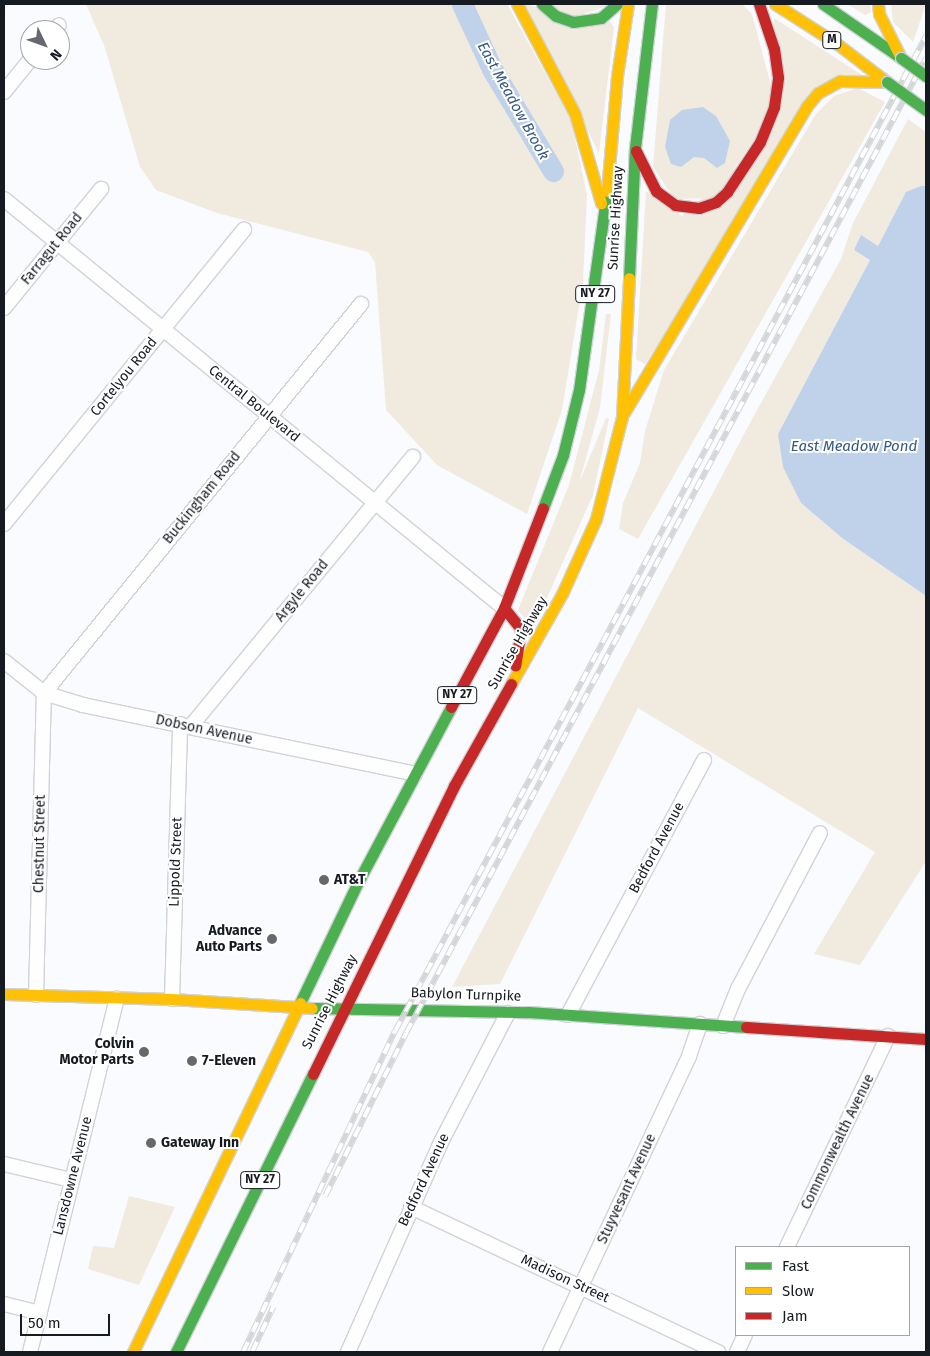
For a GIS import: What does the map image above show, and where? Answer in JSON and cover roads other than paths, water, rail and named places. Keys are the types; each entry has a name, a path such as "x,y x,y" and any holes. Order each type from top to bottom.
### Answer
{"main road":[{"path":"516,4 575,114 605,217"},
{"path":"542,4 556,16 573,22 601,18 617,4"},
{"name":"Sunrise Highway","path":"133,1352 296,1008 415,774 504,608 563,455 579,390 605,217 617,76 628,4"},
{"name":"Sunrise Highway","path":"176,1352 454,786 562,594 596,519 622,417 635,148 652,4"},
{"path":"635,148 656,190 675,205 699,208 716,202 727,192 760,142 774,107 778,77 774,49 759,4"},
{"name":"M","path":"775,4 836,42 926,110"},
{"name":"M","path":"823,4 926,76"},
{"path":"878,4 879,14 902,58"},
{"path":"622,417 807,106 818,92 840,81 887,82"},
{"path":"504,608 516,619 521,630 508,690"},
{"name":"Babylon Turnpike","path":"4,994 117,999 172,999 296,1008 568,1015 926,1038"}],"street":[{"path":"4,92 22,70"},
{"name":"Farragut Road","path":"4,308 101,189"},
{"name":"Central Boulevard","path":"4,199 374,504 504,608"},
{"name":"Cortelyou Road","path":"4,524 244,230"},
{"name":"Buckingham Road","path":"44,693 361,304"},
{"name":"Argyle Road","path":"186,725 413,456"},
{"name":"Dobson Avenue","path":"4,661 44,693 83,705 415,774"},
{"name":"Chestnut Street","path":"36,995 44,693"},
{"name":"Lippold Street","path":"172,999 186,725"},
{"name":"Bedford Avenue","path":"568,1015 704,760"},
{"path":"723,1026 738,989 820,832"},
{"name":"Lansdowne Avenue","path":"30,1352 117,999"},
{"name":"Bedford Avenue","path":"348,1352 411,1207 508,1013"},
{"name":"Stuyvesant Avenue","path":"550,1352 689,1056 700,1024"},
{"name":"Commonwealth Avenue","path":"787,1246 888,1036"},
{"path":"4,1164 72,1180"},
{"name":"Madison Street","path":"411,1207 718,1352"},
{"path":"4,1304 40,1313"},
{"path":"737,1352 745,1336"}],"water":[{"path":"703,107 716,116 730,141 725,163 717,168 704,158 694,157 681,167 671,164 665,147 670,120 682,110"},
{"name":"East Meadow Pond","path":"926,186 926,596 842,538 801,503 783,467 778,434 870,260 854,250 861,235 878,246 906,192"}],"waterway":[{"name":"East Meadow Brook","path":"462,4 492,69 553,171"}],"railway":[{"path":"243,1352 395,1031 926,36"},
{"path":"325,1196 406,1033 926,58"},
{"path":"252,1352 273,1307"}],"place":[{"name":"AT&T","path":"324,880"},
{"name":"Advance Auto Parts","path":"272,939"},
{"name":"Colvin Motor Parts","path":"144,1052"},
{"name":"7-Eleven","path":"192,1061"},
{"name":"Gateway Inn","path":"151,1143"}]}
